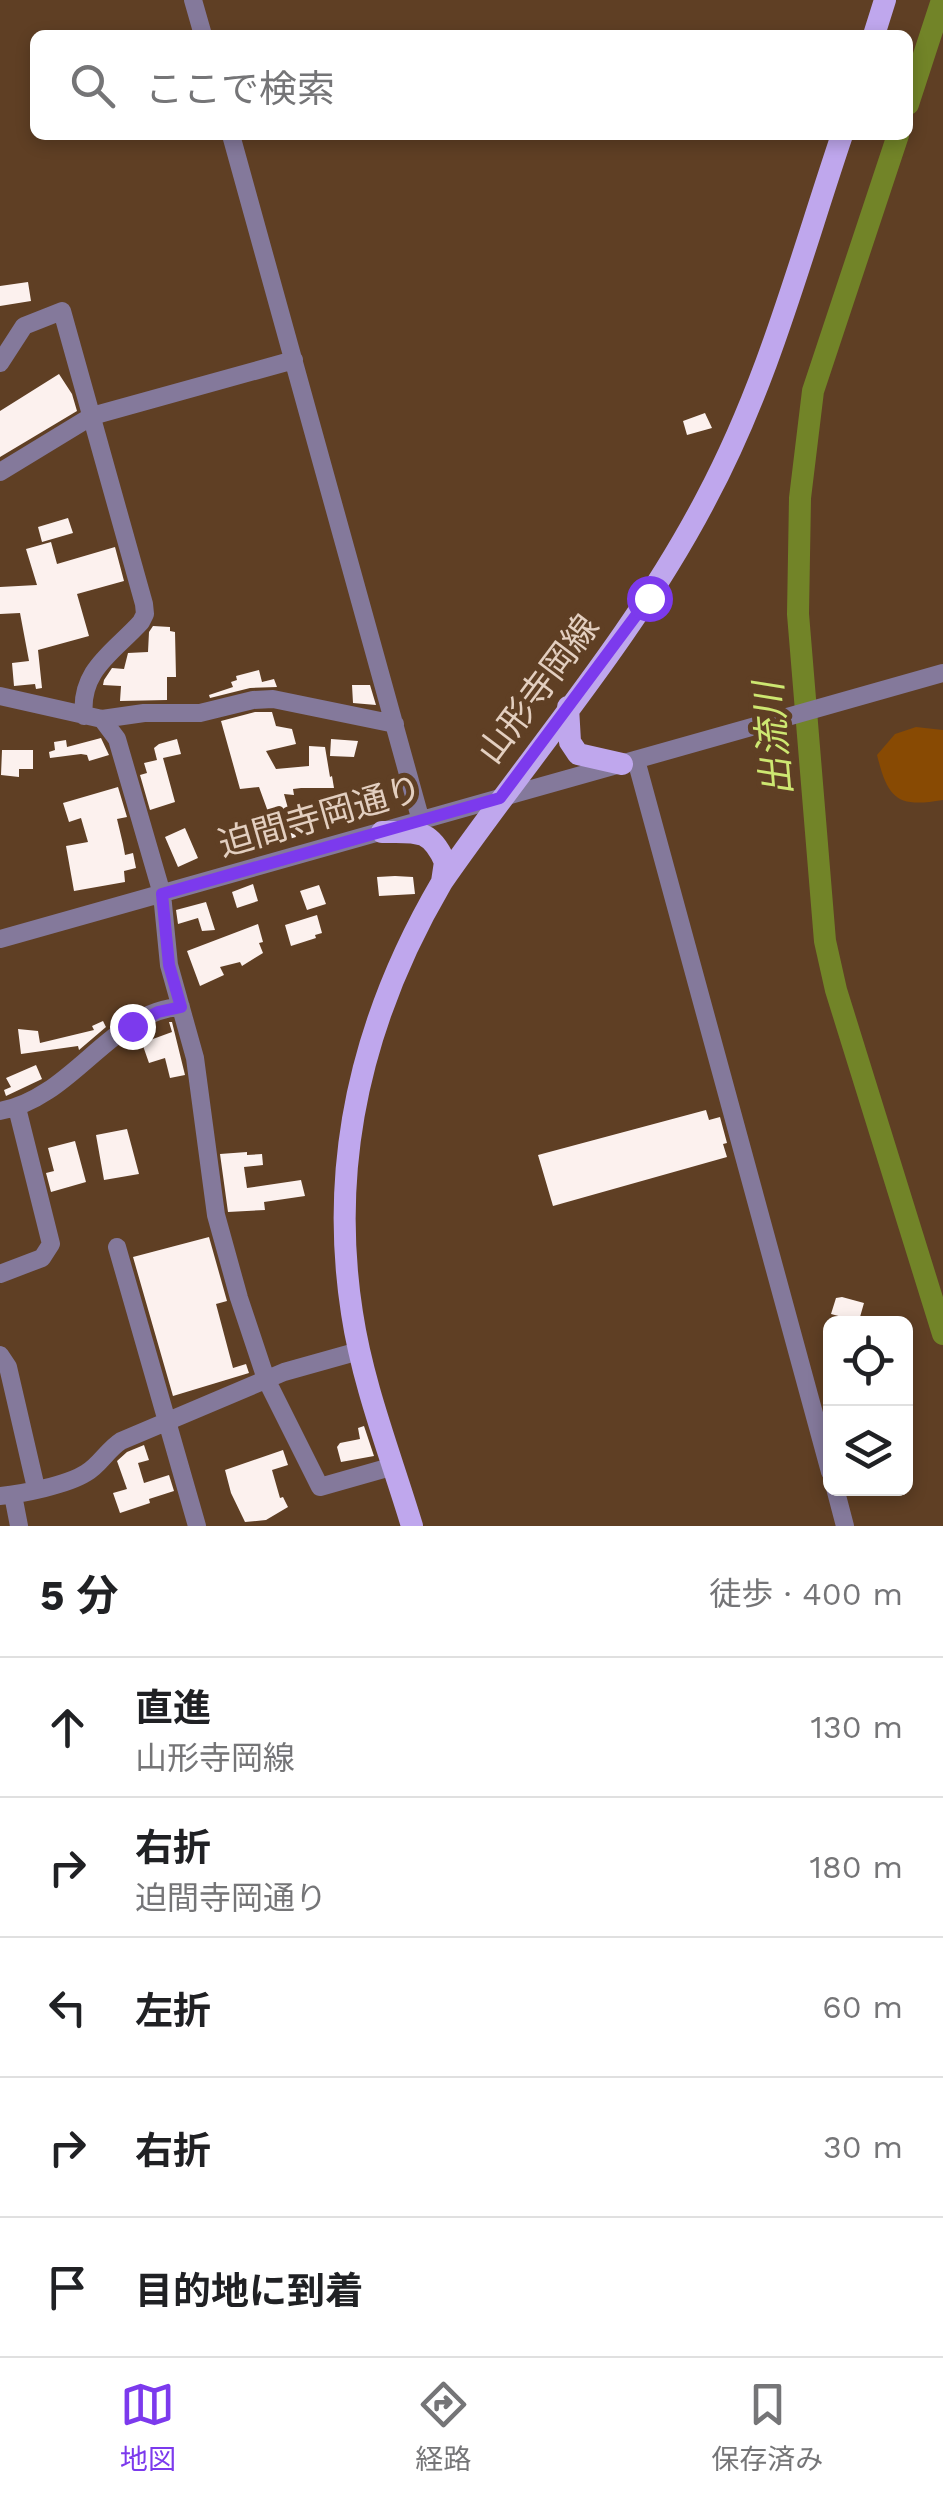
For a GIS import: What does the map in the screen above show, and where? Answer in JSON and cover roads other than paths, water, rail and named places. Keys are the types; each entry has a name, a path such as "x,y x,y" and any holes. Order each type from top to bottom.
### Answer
{"main road":[{"path":"876,30 885,0"},
{"name":"山形寺岡線","path":"412,1526 359,1352 347,1270 345,1201 358,1088 389,983 442,882 649,598 707,499 767,367 840,140"},
{"path":"568,707 570,742 578,754 629,762"},
{"path":"382,832 418,832 430,838 445,862 442,882"}],"street":[{"path":"193,0 202,30"},
{"path":"232,140 422,821"},
{"path":"0,362 24,326 62,311 145,614 90,676 84,691 93,717 116,739 162,894 169,965 204,1109 216,1215 250,1336 266,1379 320,1487 394,1466"},
{"path":"0,472 92,416 294,360"},
{"name":"迫間寺岡通り","path":"0,939 943,672"},
{"path":"0,696 93,717 200,713 273,699 395,724"},
{"path":"629,762 823,1447"},
{"path":"0,1274 42,1258 51,1244 8,1109 60,1085 102,1046 132,1026 158,1012 181,1007"},
{"path":"117,1247 197,1526"},
{"path":"19,1526 6,1495 90,1471 108,1449 266,1379 359,1352"},
{"path":"0,1355 8,1367 36,1488"},
{"path":"837,1496 845,1526"}],"waterway":[{"name":"出流川","path":"913,89 942,0"},
{"name":"出流川","path":"896,140 813,391 800,498 798,614 825,941 836,990 943,1334"}]}
